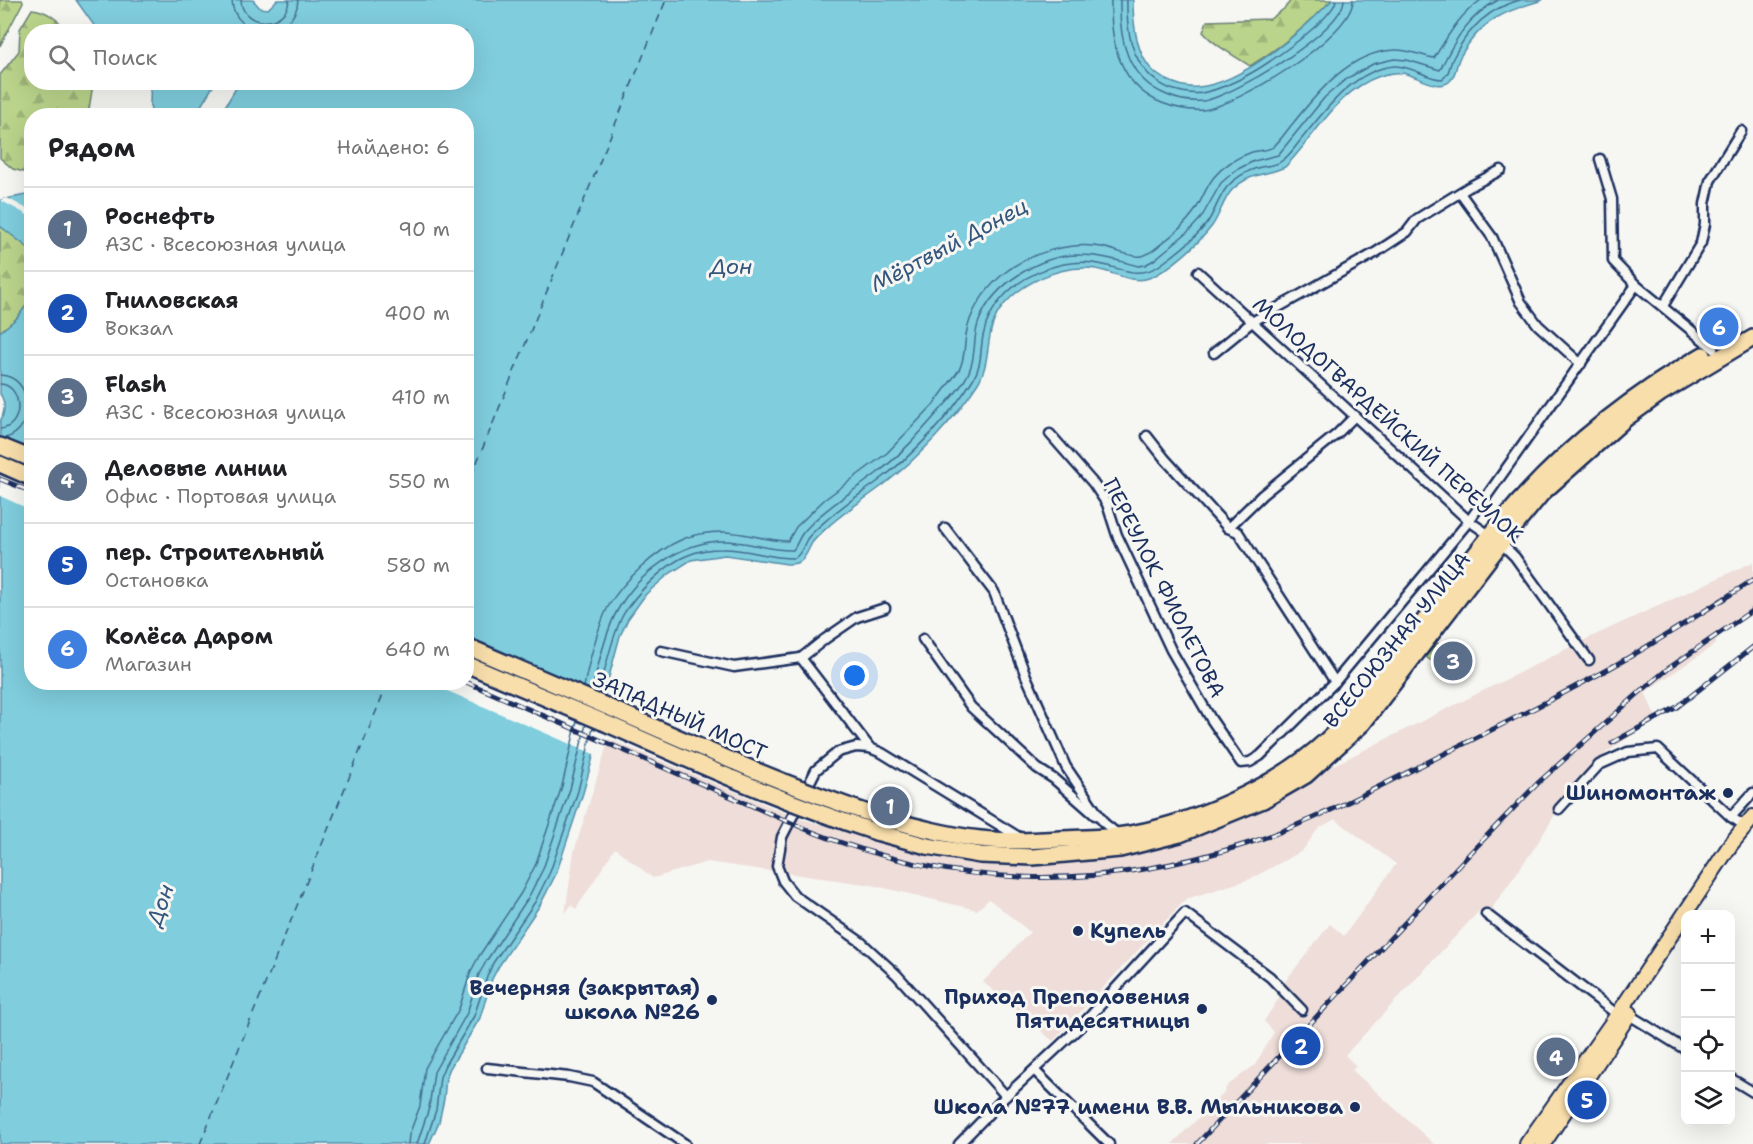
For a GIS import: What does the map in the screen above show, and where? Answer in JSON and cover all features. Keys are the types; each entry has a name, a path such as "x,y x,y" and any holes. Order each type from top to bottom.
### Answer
{"highway":[{"name":"ВСЕСОЮЗНАЯ УЛИЦА","path":"876,832 927,846 980,855 1034,857 1120,849 1180,834 1263,800 1306,775 1363,723 1534,486 1582,441 1629,403 1681,368 1753,328"},
{"name":"ВСЕСОЮЗНАЯ УЛИЦА","path":"880,817 980,839 1025,841 1119,836 1176,823 1257,788 1297,765 1352,716 1495,539 1542,493 1624,419 1660,393 1753,338"},
{"path":"0,446 24,456"},
{"path":"0,464 24,474"},
{"name":"ЗАПАДНЫЙ МОСТ","path":"474,649 762,775 880,817"},
{"name":"ЗАПАДНЫЙ МОСТ","path":"474,667 757,790 876,832"}],"main road":[{"path":"1733,350 1753,349"},
{"path":"1698,910 1738,850 1750,825"},
{"path":"1543,1144 1622,1013 1731,844 1750,825"},
{"path":"1527,1144 1681,936"}],"street":[{"path":"1663,306 1701,243 1706,224 1705,204 1710,181 1741,131"},
{"path":"1600,159 1612,199 1613,261 1636,285 1714,349"},
{"path":"1214,353 1252,322 1375,253 1407,232 1418,219 1501,170"},
{"path":"1460,193 1492,237 1521,302 1538,325 1581,364"},
{"name":"МОЛОДОГВАРДЕЙСКИЙ ПЕРЕУЛОК","path":"1198,273 1469,521 1515,556 1589,660"},
{"path":"1147,436 1228,528 1238,532 1335,682 1469,521 1636,285"},
{"path":"1228,528 1262,495 1338,434 1354,417"},
{"name":"ПЕРЕУЛОК ФИОЛЕТОВА","path":"1050,434 1093,483 1107,504 1117,535 1170,650 1211,719 1241,763 1250,762 1260,756 1335,682"},
{"path":"945,528 994,592 1026,676 1066,767 1104,823"},
{"path":"661,651 734,667 801,658 857,617 885,608"},
{"path":"923,639 971,707 1037,768 1054,779 1119,836"},
{"path":"801,658 870,748"},
{"path":"1006,1096 897,975 861,942 795,896 783,881 777,866 782,837 816,770 838,752 856,747 870,748 882,753 1025,841"},
{"path":"1559,809 1599,765 1628,753 1658,749 1731,817 1750,825"},
{"path":"1731,817 1753,793"},
{"path":"1008,840 1010,856"},
{"path":"959,1144 1006,1096 1083,1024 1185,913 1270,977 1302,1010"},
{"path":"1486,914 1622,1013 1681,1047"},
{"path":"487,1068 569,1077 593,1082 685,1144"},
{"path":"1035,1071 1109,1144"},
{"path":"1735,1081 1753,1092"}],"shaded area":[{"path":"1753,562 1753,613 1716,638 1716,644 1645,692 1656,718 1606,753 1564,800 1535,847 1494,905 1490,919 1479,911 1345,1055 1356,1066 1352,1070 1434,1144 1172,1144 1224,1093 1227,1086 1255,1065 1274,1032 1264,1021 1279,998 1280,988 1330,924 1344,936 1396,864 1335,819 1318,829 1302,851 1250,879 1186,899 1053,1041 983,982 1030,932 989,899 977,910 872,885 707,862 653,878 615,848 576,909 571,905 565,914 574,852 609,739 797,818 919,851 1133,852 1184,842 1271,804 1324,770 1593,636"}],"green space":[{"path":"0,0 22,0 23,2 0,46"},
{"path":"1291,0 1332,0 1293,36 1250,66 1219,46 1203,32 1207,21 1270,19 1285,8"},
{"path":"32,9 52,16 61,24 24,24 24,90 92,90 89,108 24,108 24,172 13,169 0,158 0,75 19,51 20,29"},
{"path":"0,226 24,244 24,308 17,318 0,332"},
{"path":"1437,643 1447,650 1436,664 1426,657"}],"water":[{"name":"Дон","path":"76,0 253,0 260,8 268,9 277,0 1133,0 1136,35 1149,67 1171,82 1182,86 1198,87 1215,84 1233,76 1271,54 1332,0 1543,0 1505,13 1485,26 1468,44 1449,82 1439,85 1408,74 1394,73 1380,76 1351,92 1285,167 1245,180 1232,190 1215,222 1206,233 1184,255 1157,274 1136,280 1096,269 1069,269 1043,277 1019,291 1008,300 995,319 982,374 958,410 936,437 911,461 819,535 801,561 787,564 725,555 691,560 669,574 646,594 628,619 620,636 607,684 593,757 556,874 540,905 499,966 492,979 480,1018 450,1068 446,1078 439,1122 429,1144 0,1144 0,421 4,408 0,394 0,332 17,318 24,308 24,690 474,690 474,108 224,108 235,90 474,90 474,24 93,24"},
{"path":"211,90 200,108 150,108 150,91"},
{"path":"24,195 24,245 0,226 0,200"}],"pier":[{"path":"7,198 24,207 24,213 0,200"},
{"path":"0,438 24,449 24,507 0,496"},
{"path":"474,641 608,699 596,755 445,690 474,690"}],"ferry route":[{"path":"474,469 666,0"},
{"path":"200,1144 385,690"}],"railway":[{"path":"0,479 24,489"},
{"path":"474,685 810,831 864,850 918,864 973,873 1027,877 1081,876 1136,870 1191,860 1272,835 1322,814 1590,679 1753,580"},
{"path":"1197,1144 1539,782 1669,668 1753,610"},
{"path":"1612,743 1677,707 1753,647"}],"place":[{"name":"Колёса Даром","path":"1719,327"},
{"name":"Flash","path":"1453,661"},
{"name":"Шиномонтаж","path":"1728,793"},
{"name":"Роснефть","path":"890,806"},
{"name":"Купель","path":"1078,931"},
{"name":"Вечерняя (закрытая) школа №26","path":"712,1000"},
{"name":"Приход Преполовения Пятидесятницы","path":"1202,1009"},
{"name":"Гниловская","path":"1301,1046"},
{"name":"Деловые линии","path":"1556,1057"},
{"name":"пер. Строительный","path":"1587,1100"},
{"name":"Школа №77 имени В.В. Мыльникова","path":"1355,1107"}],"water label":[{"name":"Мёртвый Донец","path":"949,245"}]}
